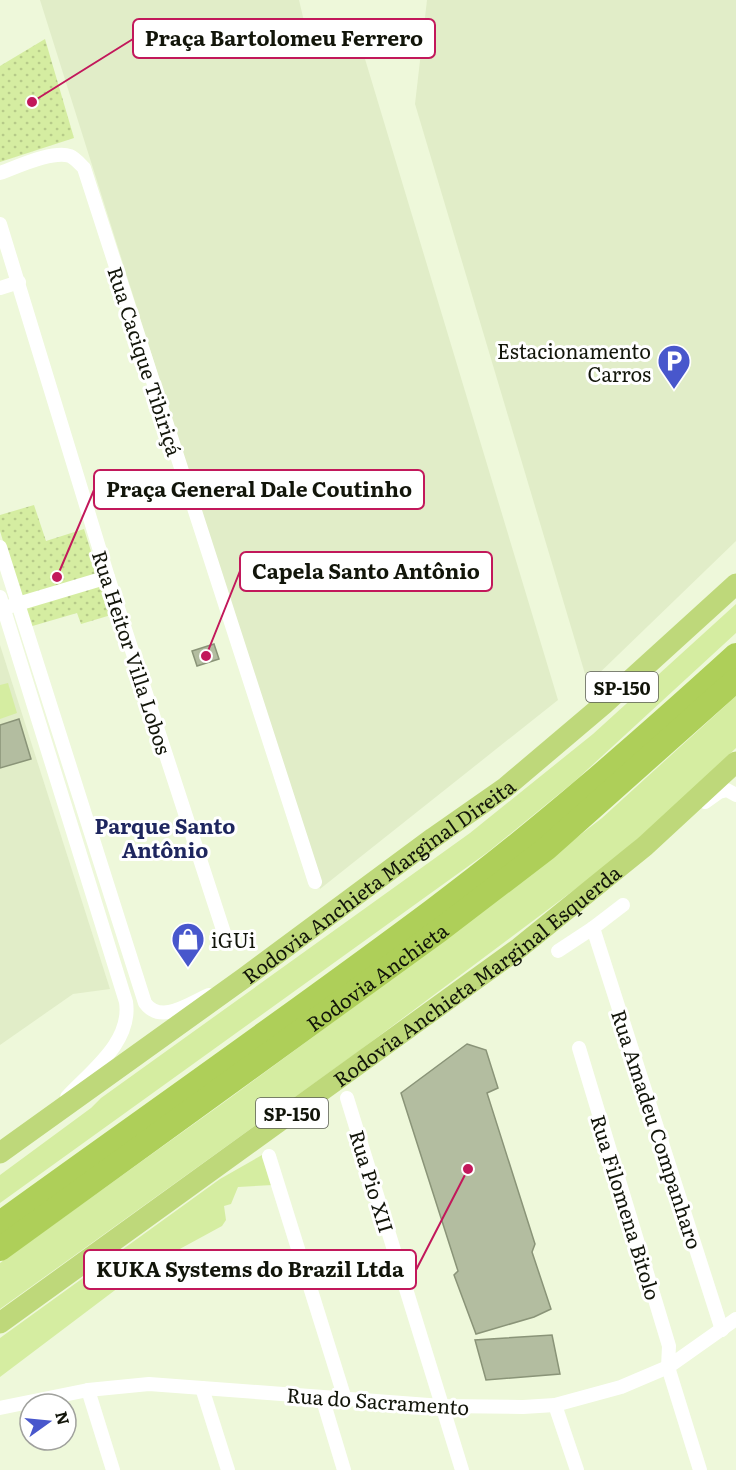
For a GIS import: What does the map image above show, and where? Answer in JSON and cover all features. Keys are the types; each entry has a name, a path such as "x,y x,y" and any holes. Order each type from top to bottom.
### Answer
{"highway":[{"name":"Rodovia Anchieta Marginal Direita","path":"0,1153 506,787 604,704 736,584"},
{"name":"Rodovia Anchieta","path":"0,1223 433,910 516,845 660,724 736,656"},
{"name":"Rodovia Anchieta","path":"0,1249 440,930 537,855 736,680"},
{"name":"Rodovia Anchieta Marginal Esquerda","path":"0,1323 519,948 645,846 736,762"}],"street":[{"name":"Rua Cacique Tibiriçá","path":"0,173 62,154 72,156 84,168 315,882"},
{"name":"Rua Heitor Villa Lobos","path":"0,224 108,577 227,942"},
{"path":"0,288 19,282"},
{"path":"0,547 145,1003 157,1013 167,1013 244,978"},
{"path":"43,1122 114,1047 125,1028 127,1009 2,603 18,604 108,577"},
{"path":"645,846 719,792 727,790 736,795"},
{"path":"558,951 622,905"},
{"name":"Rua Amadeu Companharo","path":"593,928 722,1330"},
{"name":"Rua Filomena Bitolo","path":"579,1048 669,1346 668,1367 700,1470"},
{"name":"Rua Pio XII","path":"347,1098 462,1470"},
{"path":"269,1156 345,1399"},
{"name":"Rua do Sacramento","path":"0,1408 88,1390 149,1384 442,1406 555,1405 621,1388 668,1367 736,1319"},
{"path":"202,1388 228,1470"},
{"path":"88,1390 113,1470"},
{"path":"322,1397 344,1470"},
{"path":"555,1405 577,1470"}],"shaded area":[{"path":"40,0 299,0 307,34 359,39 558,700 320,889"},
{"path":"427,0 736,0 736,541 588,684 415,104"},
{"path":"0,645 110,989 73,994 0,1045"}],"green space":[{"path":"45,39 74,138 0,162 0,66"},
{"path":"34,505 46,541 84,529 111,615 81,624 77,613 29,627 0,531 0,515"},
{"path":"736,604 736,633 575,781 488,852 0,1203 0,1175 91,1108 101,1098 470,833 593,734"},
{"path":"8,683 17,713 0,719 0,685"},
{"path":"736,696 736,748 670,811 606,866 359,1051 0,1309 0,1263 415,962 602,818"},
{"path":"262,1155 273,1185 238,1187 231,1204 224,1206 226,1220 222,1226 143,1269 0,1377 0,1338 220,1179"}],"building":[{"path":"214,644 219,659 197,666 192,651"},
{"path":"19,719 31,759 0,768 0,725"},
{"path":"467,1044 486,1050 498,1088 487,1093 535,1244 532,1252 551,1309 534,1317 476,1334 454,1275 458,1271 401,1093"},
{"path":"552,1335 560,1374 486,1380 475,1340"}],"place":[{"name":"Praça Bartolomeu Ferrero","path":"32,102"},
{"name":"Estacionamento Carros","path":"674,390"},
{"name":"Praça General Dale Coutinho","path":"57,577"},
{"name":"Capela Santo Antônio","path":"206,656"},
{"name":"iGUi","path":"188,968"},
{"name":"KUKA Systems do Brazil Ltda","path":"468,1169"}],"district":[{"name":"Parque Santo Antônio","path":"165,836"}]}
